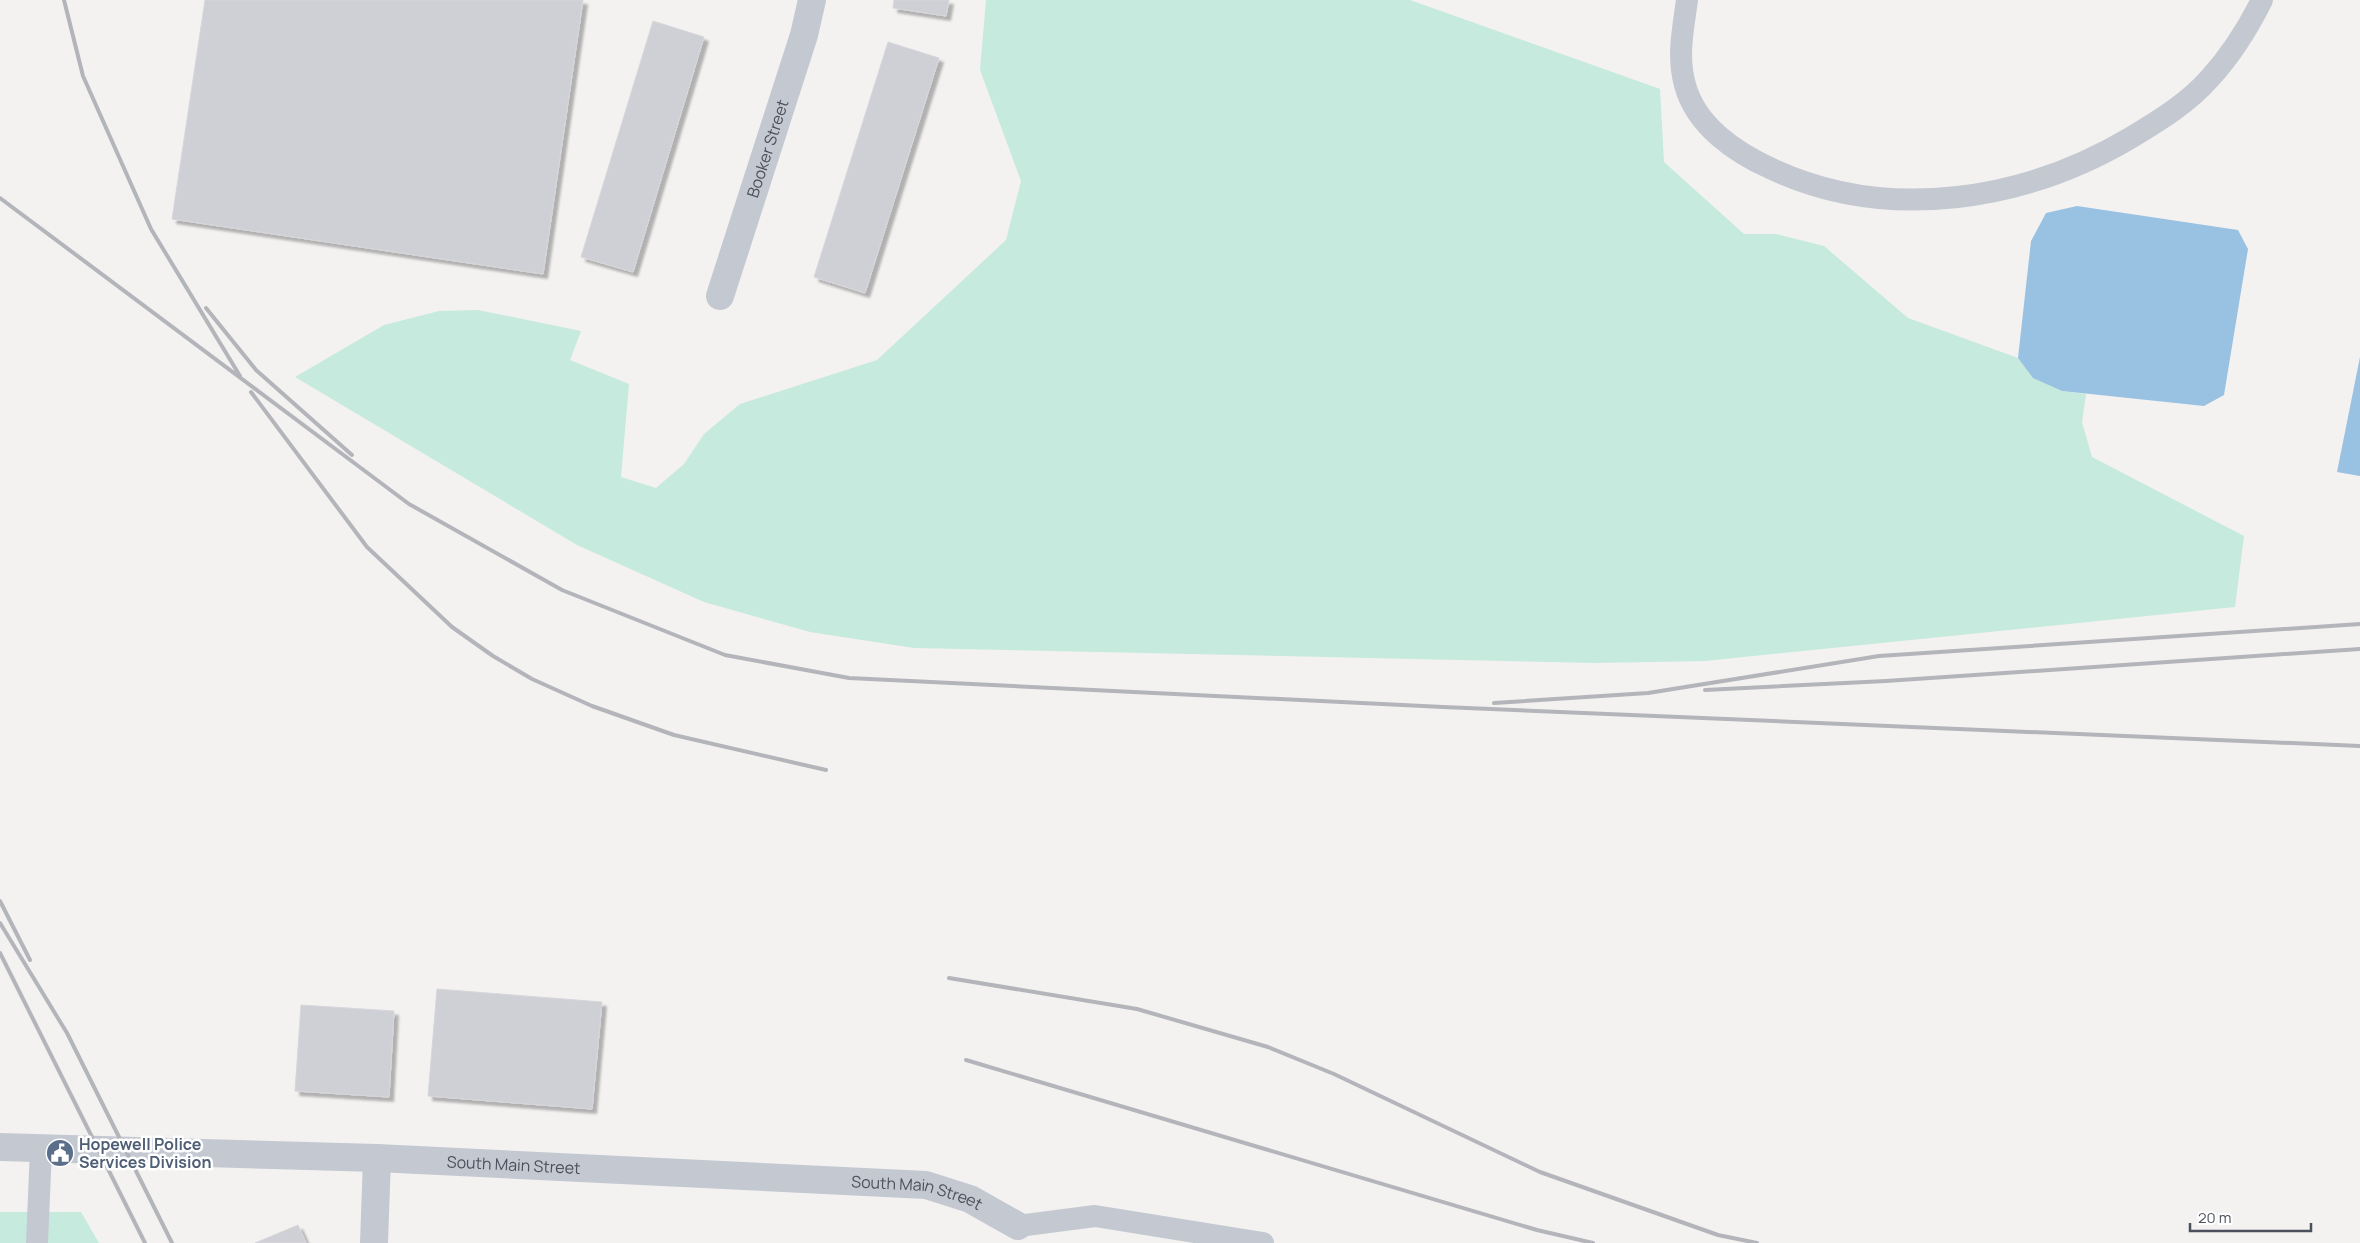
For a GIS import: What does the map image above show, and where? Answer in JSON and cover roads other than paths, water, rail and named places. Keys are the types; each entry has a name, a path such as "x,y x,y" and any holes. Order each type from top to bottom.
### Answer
{"street":[{"name":"Booker Street","path":"720,296 804,35 812,0"},
{"name":"South Main Street","path":"0,1147 377,1158 926,1185 970,1199 1018,1226"},
{"path":"374,1243 377,1158"}],"lane":[{"path":"1686,0 1679,60 1685,88 1701,119 1721,139 1756,162 1802,183 1853,196 1915,200 1979,195 2033,182 2102,155 2169,115 2209,80 2235,47 2262,0"},
{"path":"37,1243 41,1149"},
{"path":"1018,1226 1095,1216 1263,1243"}],"water":[{"path":"2077,206 2238,230 2248,249 2224,395 2204,406 2062,391 2033,378 2018,358 2031,241 2046,213"},
{"path":"2360,357 2360,476 2337,472"}],"railway":[{"path":"64,0 83,76 151,229 240,376"},
{"path":"0,198 409,504 562,590 725,655 849,678 1443,707 2360,746"},
{"path":"206,308 256,370 352,455"},
{"path":"251,392 367,547 452,627 493,656 532,679 592,706 674,735 826,770"},
{"path":"1494,703 1648,693 1879,656 2360,624"},
{"path":"1705,690 1886,681 2360,649"},
{"path":"0,901 30,960"},
{"path":"0,923 67,1033 172,1243"},
{"path":"0,953 145,1243"},
{"path":"949,978 1137,1009 1268,1047 1334,1074 1540,1172 1718,1235 1757,1243"},
{"path":"966,1060 1537,1230 1593,1243"}],"place":[{"name":"Hopewell Police Services Division","path":"60,1153"}]}
